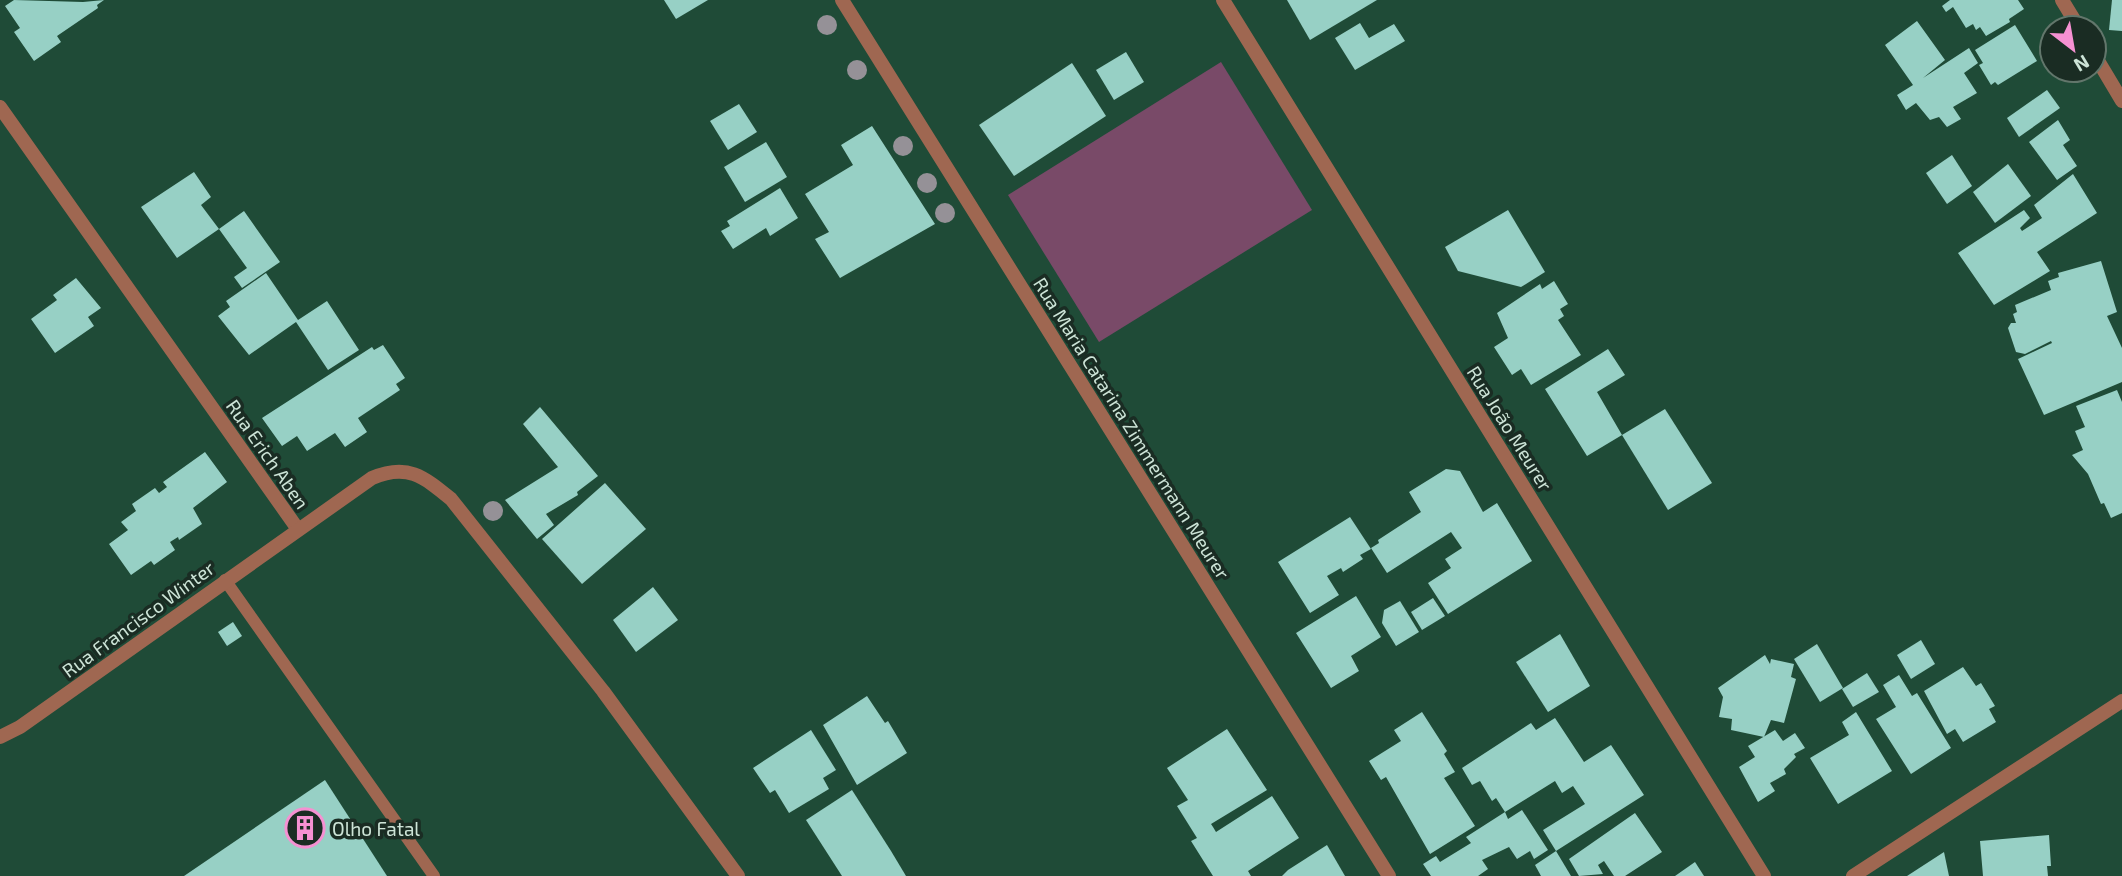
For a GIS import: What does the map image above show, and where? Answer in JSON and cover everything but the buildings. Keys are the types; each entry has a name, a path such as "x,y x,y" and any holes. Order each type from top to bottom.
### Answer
{"street":[{"name":"Rua Maria Catarina Zimmermann Meurer","path":"842,0 1389,876"},
{"name":"Rua João Meurer","path":"1223,0 1764,876"},
{"path":"2108,78 2122,101"},
{"name":"Rua Erich Aben","path":"0,107 297,528 372,478 391,470 427,479 451,499 603,691 738,876"},
{"name":"Rua Francisco Winter","path":"0,737 20,727 297,528"},
{"path":"1853,876 2122,701"}],"lane":[{"path":"225,580 435,876"}],"shaded area":[{"path":"1221,62 1312,210 1099,342 1008,195"}],"place":[{"name":"Olho Fatal","path":"305,828"}]}
